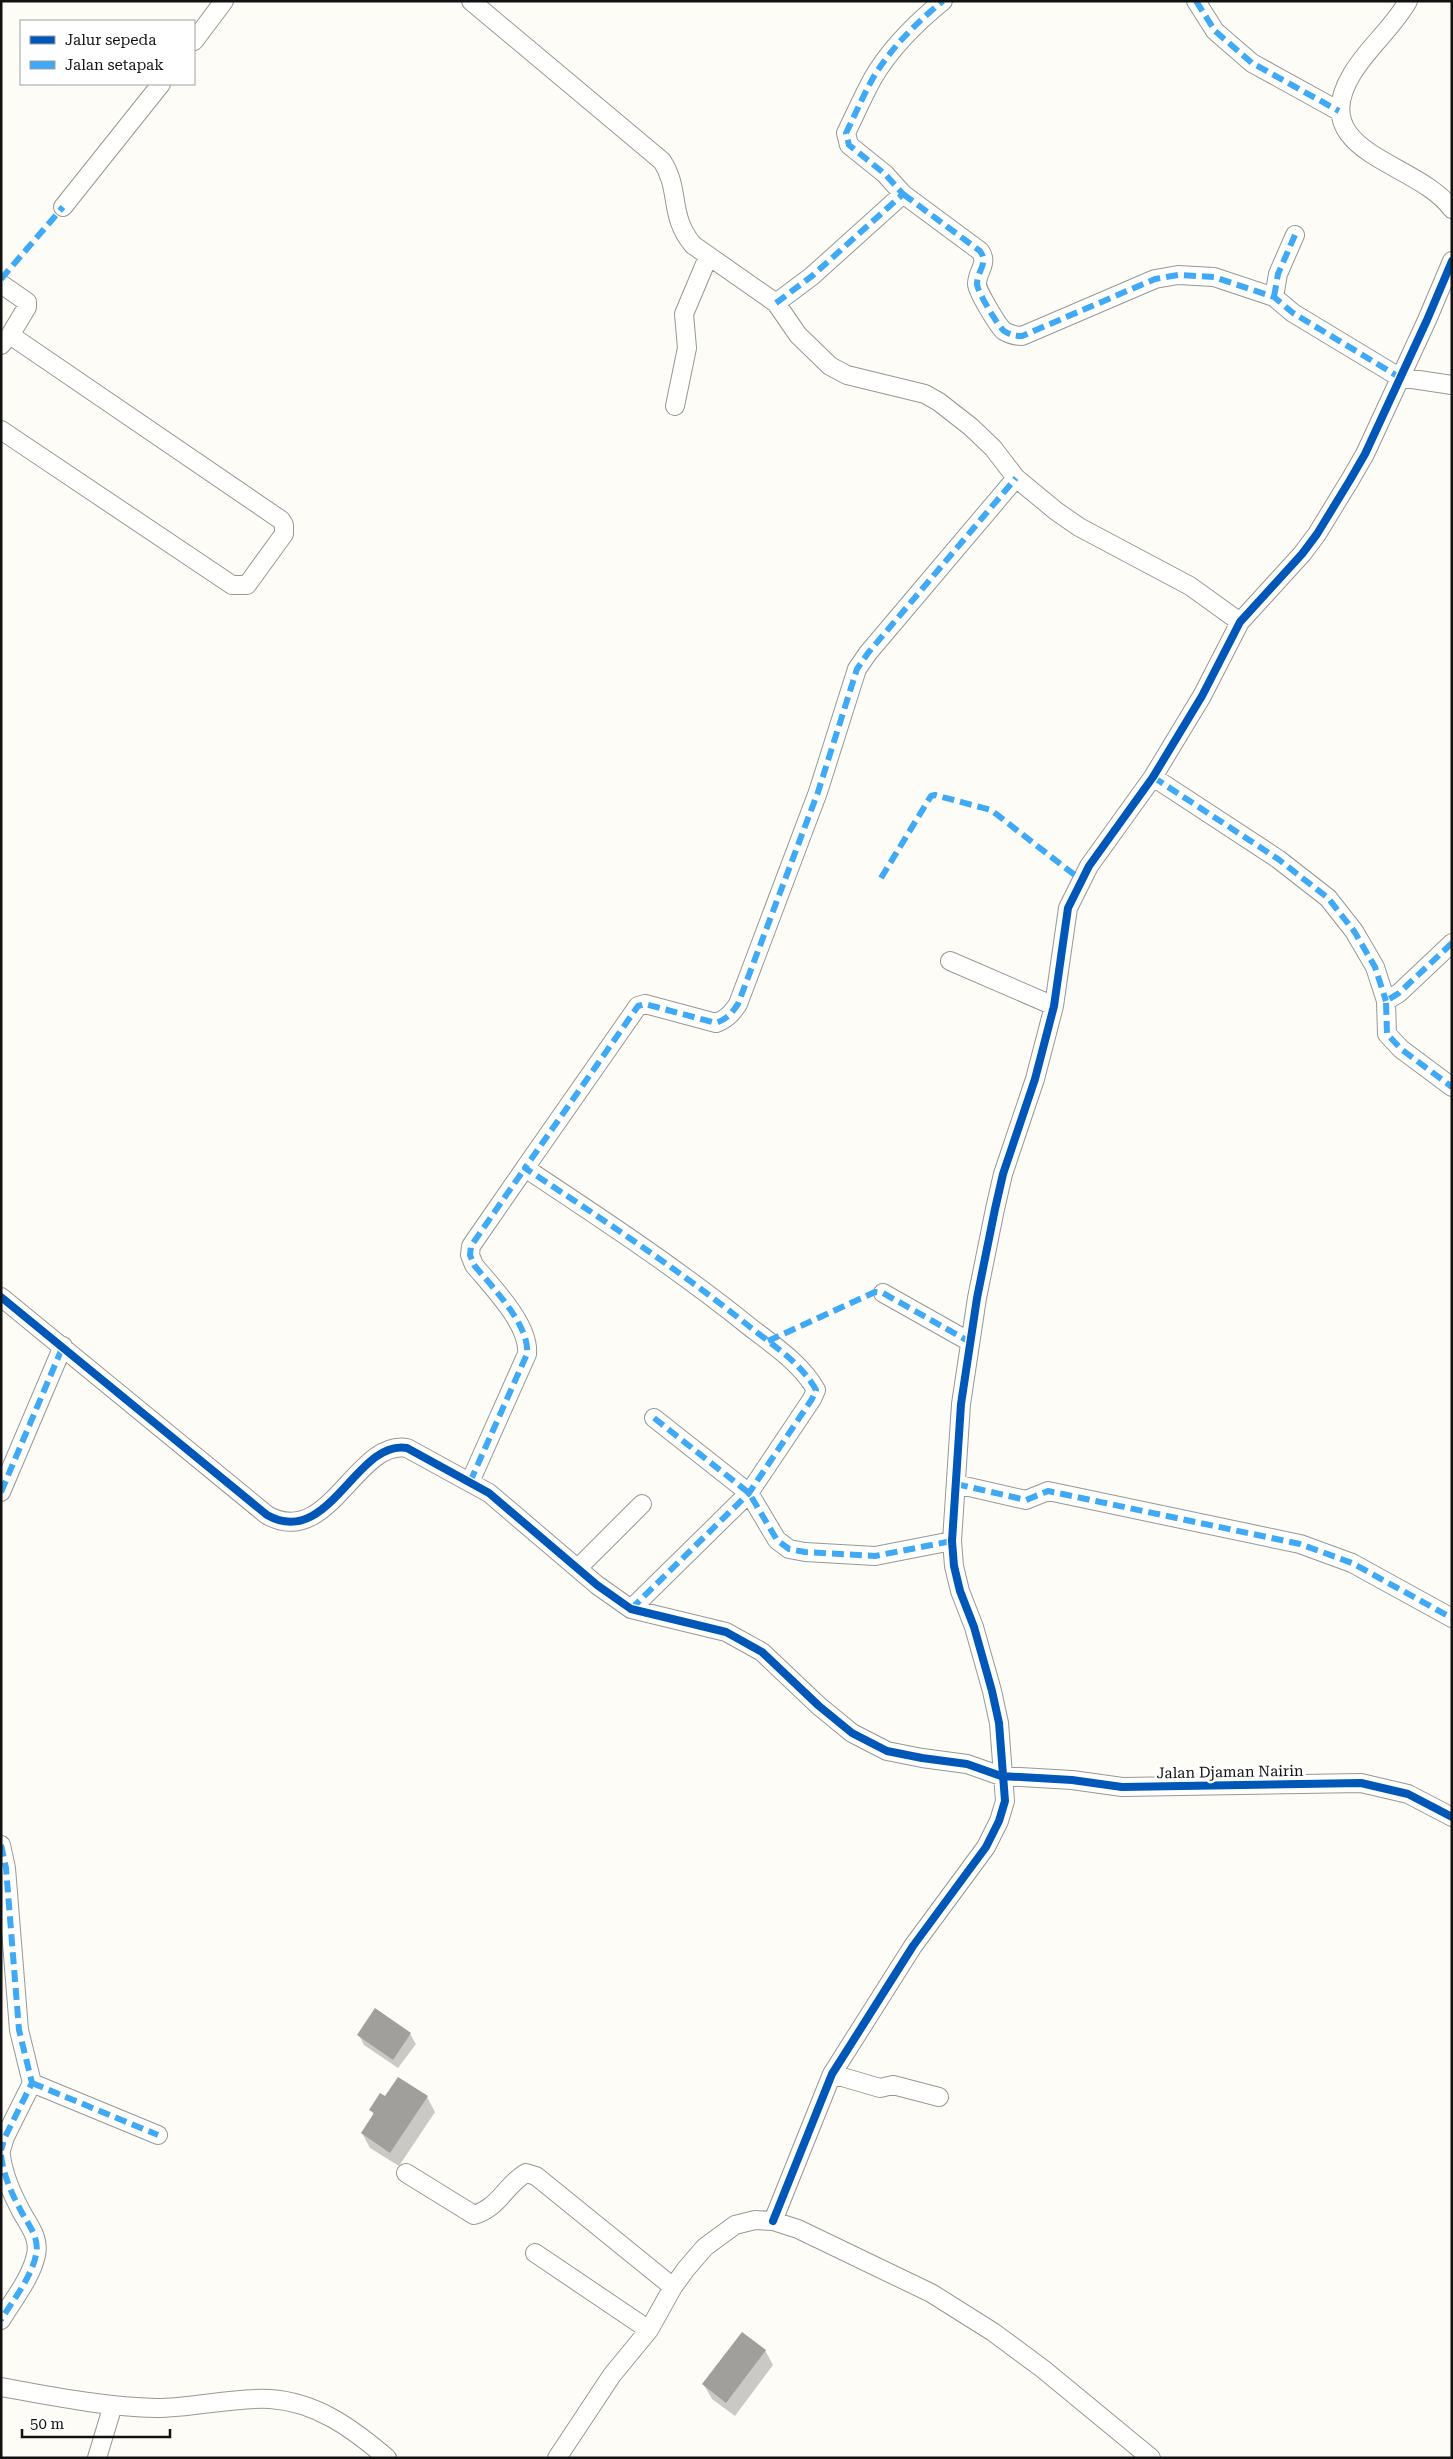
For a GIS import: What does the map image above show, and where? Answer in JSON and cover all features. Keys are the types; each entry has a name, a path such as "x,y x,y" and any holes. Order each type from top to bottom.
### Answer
{"street":[{"path":"195,40 224,1"},
{"path":"471,1 662,161 670,173 678,220 683,233 693,245 708,257 776,303 798,335 830,366 847,376 925,394 939,402 954,412 987,443 1016,478 1056,511 1079,527 1190,586 1240,622"},
{"path":"943,1 927,14 886,60 874,77 846,133 849,145 885,174 903,194 980,251 984,262 977,283 979,290 1002,329 1012,336 1022,336 1155,279 1178,275 1214,277 1274,297 1293,313 1399,377 1452,385"},
{"path":"1196,1 1215,31 1252,63 1339,112"},
{"path":"1408,1 1351,74 1339,112 1342,126 1356,142 1377,159 1414,177 1442,196 1452,209"},
{"path":"63,207 160,85"},
{"path":"776,303 812,276 903,194"},
{"path":"1274,297 1278,274 1295,235"},
{"path":"675,406 687,348 684,314 708,257"},
{"path":"773,2221 832,2074 913,1946 986,1847 999,1821 1005,1801 1001,1776 999,1723 974,1627 960,1591 954,1566 952,1541 961,1404 977,1298 1003,1174 1035,1079 1054,1006 1068,908 1077,886 1106,840 1153,777 1202,696 1240,622 1278,581 1317,534 1365,454 1452,261"},
{"path":"1,284 27,302 27,307 5,341"},
{"path":"1,430 232,585 247,585 284,534 284,526 281,520 13,337 5,341"},
{"path":"470,1482 526,1354 528,1344 522,1328 474,1265 470,1255 471,1246 638,1006 645,1004 716,1023 725,1020 738,1004 818,792 857,669 868,653 1016,478"},
{"path":"1153,777 1278,859 1328,898 1354,931 1375,967 1386,1001 1387,1034 1401,1049 1452,1087"},
{"path":"1386,1001 1399,993 1452,943"},
{"path":"950,961 1054,1006"},
{"path":"1,1297 267,1515 278,1521 286,1524 310,1517 323,1508 381,1453 397,1446 407,1448 470,1482 510,1510 578,1568 631,1609 749,1493 812,1399 816,1390 810,1378 776,1347 672,1266 525,1168"},
{"path":"882,1294 970,1342"},
{"path":"1,1492 62,1346"},
{"path":"654,1418 749,1493 777,1540 789,1549 805,1552 874,1556 952,1541"},
{"path":"956,1484 1026,1500 1048,1490 1300,1544 1352,1563 1452,1618"},
{"path":"578,1568 642,1504"},
{"name":"Jalan Djaman Nairin","path":"631,1609 726,1632 745,1642 774,1662 819,1706 852,1733 887,1751 967,1764 1001,1776 1152,1788 1184,1785 1361,1783 1408,1794 1452,1818"},
{"path":"1,1845 6,1868 19,2030 32,2083 16,2114 1,2150"},
{"path":"832,2074 880,2088 893,2085 939,2097"},
{"path":"32,2083 158,2135"},
{"path":"1,2155 2,2166 9,2186 37,2240 36,2255 31,2271 1,2320"},
{"path":"406,2173 474,2216 496,2204 518,2178 526,2174 536,2176 673,2287"},
{"path":"557,2458 612,2375 649,2330 673,2287 705,2247 735,2225 745,2221 773,2221 798,2229 922,2289 977,2322 1076,2394 1150,2457"},
{"path":"535,2253 649,2330"},
{"path":"1,2388 113,2405 157,2408 269,2399 290,2401 332,2416 360,2435 387,2458"},
{"path":"98,2458 113,2405"}],"building":[{"path":"375,2008 411,2033 393,2060 357,2035"},
{"path":"398,2077 428,2096 390,2153 361,2133 374,2113 369,2110 380,2093 385,2096"},
{"path":"742,2332 766,2350 726,2403 702,2384"}],"marked path":[{"path":"776,303 812,276 903,194 885,174 849,145 846,133 873,78 887,57 914,27 943,1"},
{"path":"1196,1 1215,31 1252,63 1339,111"},
{"path":"903,194 980,251 983,263 977,279 978,288 997,323 1004,331 1011,334 1022,336 1155,279 1178,275 1214,277 1274,297 1293,313 1399,377"},
{"path":"1,279 63,207"},
{"path":"1274,297 1278,274 1295,235"},
{"path":"631,1609 749,1493 812,1399 816,1390 795,1363 723,1306 639,1245 525,1168 638,1006 645,1004 716,1023 726,1018 736,1007 818,792 857,669 868,653 1016,478"},
{"path":"1153,777 1278,859 1328,898 1354,931 1375,967 1386,1001"},
{"path":"881,878 931,796 935,795 991,810 1081,880"},
{"path":"1452,943 1399,993 1386,1001 1387,1034 1401,1049 1452,1087"},
{"path":"470,1482 527,1354 523,1331 508,1307 474,1265 470,1255 471,1246 525,1168"},
{"path":"768,1341 875,1292 883,1293 970,1342"},
{"path":"1,1492 63,1346"},
{"path":"654,1418 749,1493 777,1540 789,1549 805,1552 875,1556 952,1541"},
{"path":"956,1484 1026,1500 1048,1491 1300,1544 1352,1563 1452,1618"},
{"path":"1,1845 6,1868 19,2030 32,2083 5,2137 1,2150"},
{"path":"32,2083 158,2135"},
{"path":"1,2155 8,2183 35,2237 37,2249 30,2272 1,2320"}],"cycle path":[{"path":"773,2221 832,2074 913,1946 986,1847 999,1821 1005,1801 999,1723 974,1627 960,1591 954,1566 952,1541 961,1404 977,1298 995,1209 1003,1174 1035,1079 1054,1006 1068,908 1089,866 1153,777 1202,696 1240,622 1302,554 1317,534 1350,480 1365,454 1452,261"},
{"path":"1,1297 267,1515 289,1522 308,1518 325,1507 372,1460 389,1450 407,1448 489,1493 597,1585 631,1609 726,1632 762,1652 819,1706 852,1733 887,1751 967,1764 1001,1776 1072,1780 1122,1787 1361,1783 1408,1794 1452,1817"}]}
